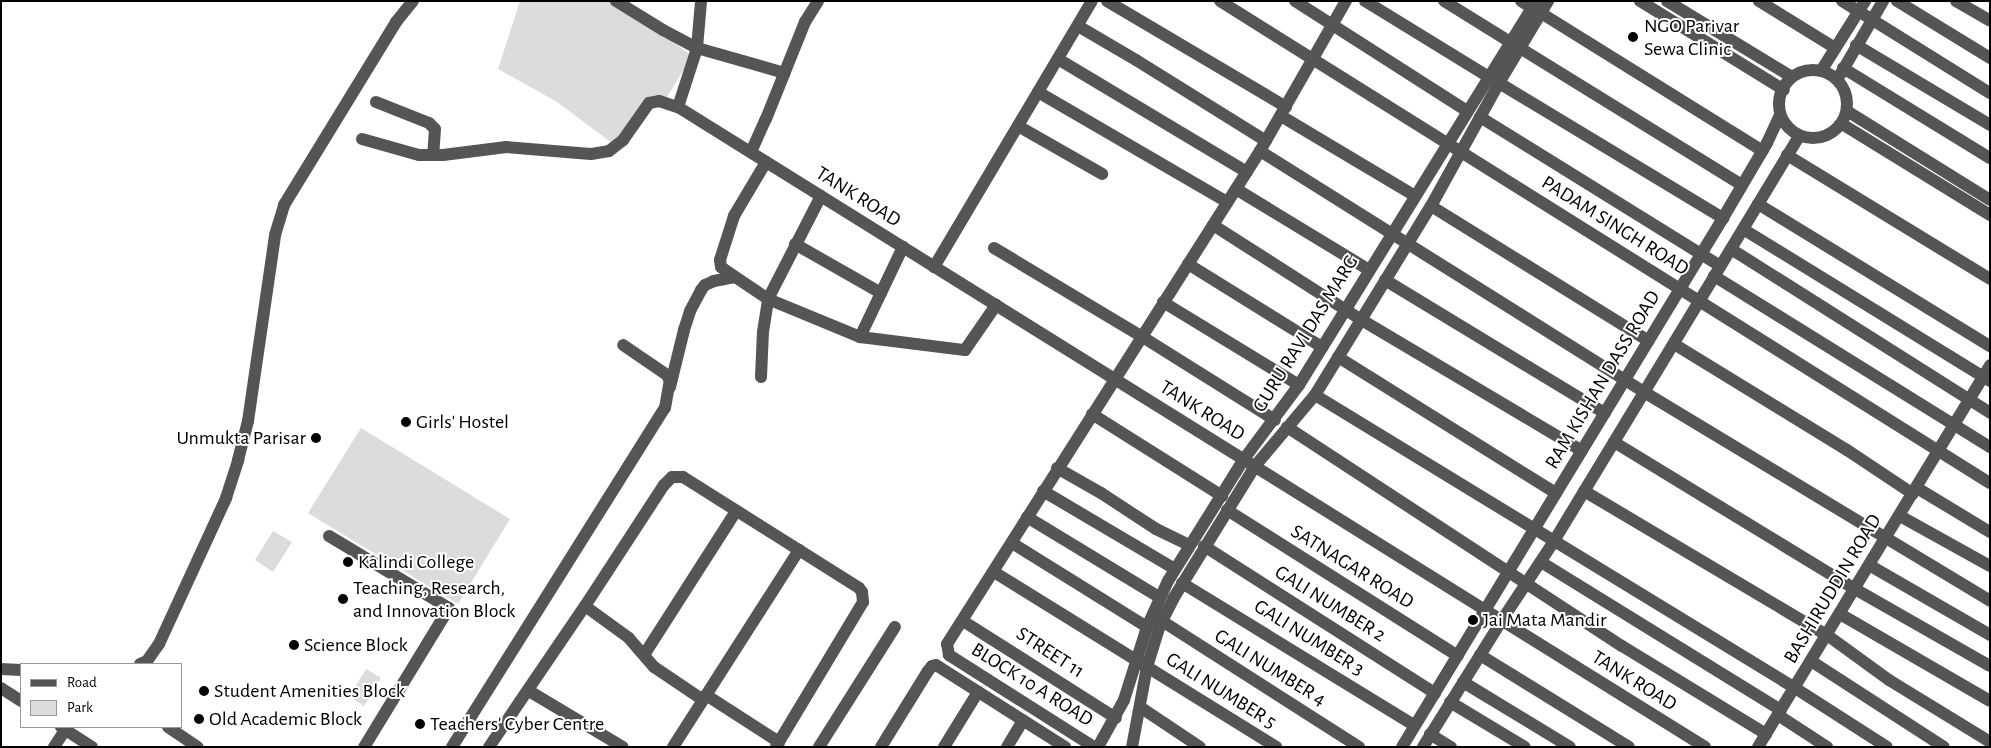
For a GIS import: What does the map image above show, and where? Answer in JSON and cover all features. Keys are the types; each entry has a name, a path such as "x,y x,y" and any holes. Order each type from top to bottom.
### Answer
{"street":[{"path":"142,663 147,661 159,644 226,498 238,460 248,421 275,235 284,205 391,30 413,1"},
{"path":"616,1 697,48 785,73"},
{"path":"678,108 697,48 701,1"},
{"path":"751,152 785,73 804,22 818,1"},
{"path":"934,267 1092,1"},
{"path":"1107,1 1284,111 1415,196"},
{"name":"PADAM SINGH ROAD","path":"1220,1 1990,483"},
{"path":"1295,1 1467,111"},
{"path":"963,621 1057,468 1263,146 1346,1"},
{"path":"1365,1 1723,218"},
{"path":"1444,1 1742,185"},
{"name":"GURU RAVI DAS MARG","path":"1096,747 1116,718 1182,582 1227,510 1249,463 1275,420 1299,385 1467,111 1494,80 1515,45 1533,6 1548,1"},
{"path":"1640,1 1784,90"},
{"path":"1667,1 1792,77"},
{"path":"1760,1 1835,48"},
{"path":"1842,1 1862,6 1872,20 1990,93"},
{"path":"1837,80 1883,1"},
{"path":"1897,1 1990,58"},
{"path":"1956,1 1990,21"},
{"path":"1533,6 1763,151"},
{"path":"1821,71 1862,6"},
{"path":"1078,26 1136,60 1392,232 1644,392 1990,601"},
{"path":"1856,45 1990,125"},
{"path":"1058,59 1246,172"},
{"path":"1843,68 1990,158"},
{"path":"1805,71 1821,71 1837,80 1842,85 1847,97 1847,111 1842,124 1834,132 1823,138 1811,139 1799,136 1787,127 1780,115 1779,101 1784,90 1792,77 1805,71"},
{"name":"GURU RAVI DAS MARG","path":"1132,747 1140,707 1142,664 1147,627 1159,597 1222,496 1249,463 1315,395 1431,206 1480,117 1494,80"},
{"path":"1038,92 1227,202"},
{"name":"TANK ROAD","path":"433,155 506,147 591,154 600,153 609,151 623,140 649,103 659,101 678,108 1705,747"},
{"path":"362,140 392,150 419,155 433,155 435,129 429,123 376,102"},
{"path":"1847,111 1990,200"},
{"name":"RAM KISHAN DASS ROAD","path":"1402,747 1723,218 1763,151 1780,115"},
{"path":"1480,117 1701,253 1717,271 1990,447"},
{"path":"1842,124 1990,216"},
{"path":"1018,126 1102,174"},
{"name":"RAM KISHAN DASS ROAD","path":"1423,747 1554,541 1799,136"},
{"path":"1787,155 1990,279"},
{"path":"766,162 734,216 720,260 721,267 768,299 860,338 965,350 996,305"},
{"path":"1236,189 1369,270"},
{"path":"761,377 762,332 768,299 821,196"},
{"path":"1758,204 1990,346"},
{"path":"1431,206 1648,341"},
{"path":"1213,225 1360,319 1582,451"},
{"path":"1743,229 1986,379"},
{"path":"795,244 881,293"},
{"path":"860,338 903,247"},
{"path":"994,248 1141,336 1275,420"},
{"path":"1730,249 1821,308 1970,398 1990,413"},
{"path":"1188,264 1322,347"},
{"path":"452,747 666,408 684,330 690,311 701,290 714,280 735,276"},
{"path":"1385,280 1605,413"},
{"path":"1163,302 1299,385"},
{"path":"1674,344 1915,491 1990,532"},
{"path":"623,345 663,371 670,381 669,392"},
{"path":"1338,357 1556,493"},
{"name":"BASHIRUDDIN ROAD","path":"1758,747 1940,451 1970,398 1986,379 1990,365"},
{"path":"1315,395 1795,688 1888,747"},
{"path":"1092,414 1222,496"},
{"path":"1287,426 1622,646 1766,734"},
{"path":"1614,442 1855,589 1990,666"},
{"path":"1057,468 1101,493 1156,529 1190,546"},
{"path":"489,747 529,691 664,485 672,478 683,478 799,550 859,588 864,598 778,744 654,667 629,638 585,606"},
{"path":"1043,491 1175,569"},
{"path":"1584,491 1827,635 1889,680 1990,742"},
{"name":"SATNAGAR ROAD","path":"1227,510 1458,656"},
{"path":"644,655 736,511"},
{"path":"1900,516 1990,566"},
{"path":"1027,517 1159,597"},
{"path":"329,536 449,608 364,747"},
{"path":"1012,543 1147,627"},
{"name":"GALI NUMBER 2","path":"1204,546 1435,693"},
{"path":"673,747 799,550"},
{"path":"1541,562 1779,712 1827,747"},
{"path":"1869,566 1990,635"},
{"name":"GALI NUMBER 5","path":"994,572 1276,747"},
{"name":"GALI NUMBER 3","path":"1182,582 1415,726"},
{"path":"1840,614 1990,701"},
{"name":"BLOCK 10 A ROAD","path":"963,621 947,644 949,655 1096,747"},
{"name":"STREET 11","path":"963,621 1116,718"},
{"name":"GALI NUMBER 4","path":"1162,621 1359,747"},
{"path":"819,747 895,627"},
{"path":"1480,655 1630,747"},
{"path":"1811,661 1944,747"},
{"path":"881,747 932,666 939,666 1065,747"},
{"path":"1,669 20,670"},
{"path":"1463,682 1570,747"},
{"path":"1,688 20,700"},
{"path":"529,691 623,747"},
{"path":"944,747 978,692"},
{"path":"1450,702 1525,747"},
{"path":"1140,707 1200,747"},
{"path":"1007,747 1023,720"},
{"path":"54,747 63,728 92,747"},
{"path":"170,728 198,747"},
{"path":"1430,734 1451,747"}],"green space":[{"path":"520,1 618,1 692,56 662,105 649,102 616,146 557,102 498,69"},
{"path":"361,428 510,519 458,604 308,513"},
{"path":"273,531 292,542 273,572 255,560"},
{"path":"366,669 381,678 364,706 349,697"}],"place":[{"name":"NGO Parivar Sewa Clinic","path":"1633,37"},
{"name":"Girls' Hostel","path":"406,422"},
{"name":"Unmukta Parisar","path":"316,438"},
{"name":"Kalindi College","path":"348,562"},
{"name":"Teaching, Research, and Innovation Block","path":"343,599"},
{"name":"Jai Mata Mandir","path":"1473,620"},
{"name":"Science Block","path":"294,645"},
{"name":"Student Amenities Block","path":"204,691"},
{"name":"Old Academic Block","path":"199,719"},
{"name":"Teachers' Cyber Centre","path":"420,724"}]}
